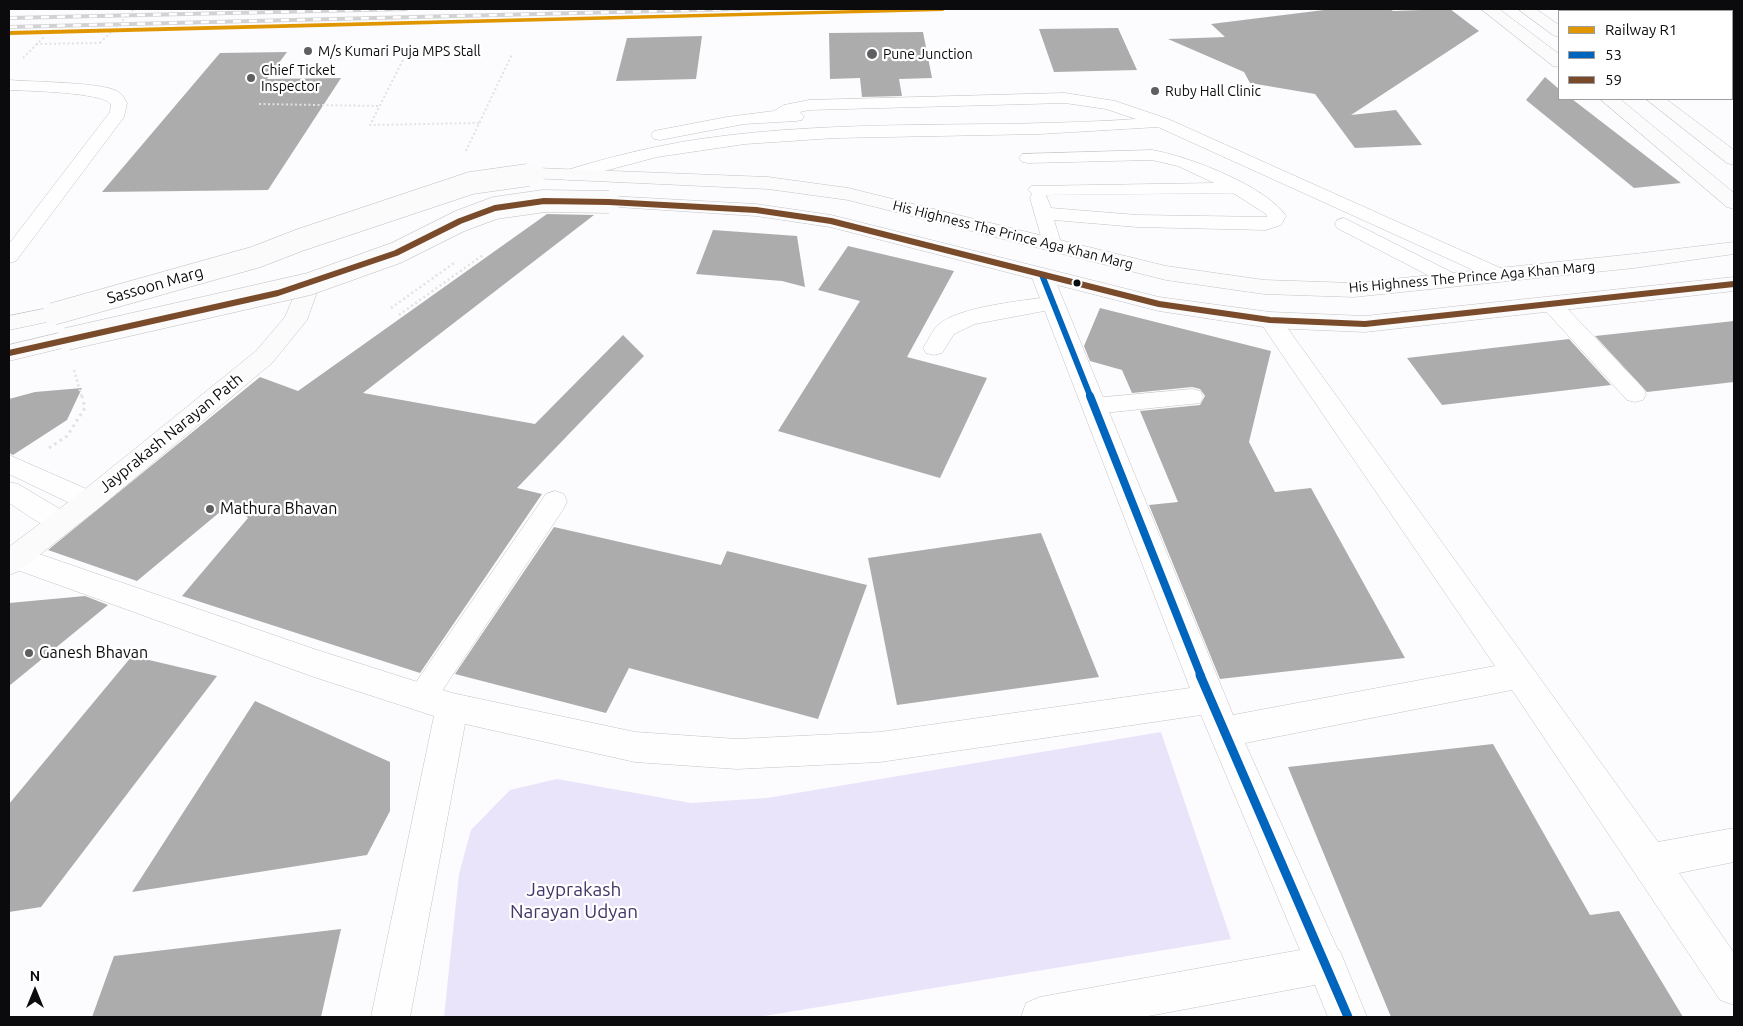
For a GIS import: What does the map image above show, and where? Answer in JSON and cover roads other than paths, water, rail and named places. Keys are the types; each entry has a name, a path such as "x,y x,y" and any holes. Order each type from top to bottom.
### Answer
{"main road":[{"path":"1489,9 1558,61"},
{"path":"1526,9 1558,31"},
{"path":"1610,100 1726,189 1734,203"},
{"path":"1656,100 1734,159"},
{"name":"His Highness The Prince Aga Khan Marg","path":"304,262 471,183 536,174 768,183 848,194 1166,273 1264,286 1354,290 1734,248"},
{"name":"His Highness The Prince Aga Khan Marg","path":"304,262 396,253 460,221 495,208 544,201 609,202 756,210 831,221 1159,304 1270,320 1366,324 1734,284"},
{"name":"Sassoon Marg","path":"9,323 53,314 256,257 304,262"},
{"name":"Sassoon Marg","path":"9,353 67,340 304,262"},
{"name":"Jayprakash Narayan Path","path":"11,558 89,501 264,357 295,320 304,262"}],"street":[{"path":"1042,275 1210,699 1327,964 1348,1017"},
{"path":"1270,320 1650,861 1734,986"},
{"path":"11,558 314,663 437,702 635,747 737,754 880,747 1210,699"},
{"path":"1224,732 1519,675"},
{"path":"390,1017 437,702"},
{"path":"1650,861 1734,845"},
{"path":"1040,1017 1327,964"}],"lane":[{"path":"9,85 82,90 112,95 119,103 118,113 46,204 9,257"},
{"path":"625,142 708,125 778,116 1070,108 1086,102 1109,104 1162,123 1500,275"},
{"path":"570,175 611,160 657,150 770,136 808,133 1021,130 1162,123"},
{"path":"1139,124 1371,237 1452,280"},
{"path":"1021,130 1051,243"},
{"path":"536,174 598,149"},
{"path":"1028,158 1168,156 1238,188 1273,210 1277,216 1274,221 1266,224 1137,221 1043,213"},
{"path":"1037,190 1238,188"},
{"path":"934,348 947,328 970,318 994,312 1053,303"},
{"path":"1550,304 1635,394"},
{"path":"1094,406 1192,397"},
{"path":"13,466 89,501"},
{"path":"9,491 61,522"},
{"path":"437,702 555,501"}],"railway":[{"path":"9,18 406,9"},
{"path":"9,27 740,9"}],"rail line":[{"name":"R1","path":"9,33 943,9"}],"place":[{"name":"M/s Kumari Puja MPS Stall","path":"308,51"},
{"name":"Pune Junction","path":"872,54"},
{"name":"Chief Ticket Inspector","path":"251,78"},
{"name":"Ruby Hall Clinic","path":"1155,91"},
{"name":"Mathura Bhavan","path":"210,509"},
{"name":"Ganesh Bhavan","path":"29,653"}],"park label":[{"name":"Jayprakash Narayan Udyan","path":"574,901"}]}
